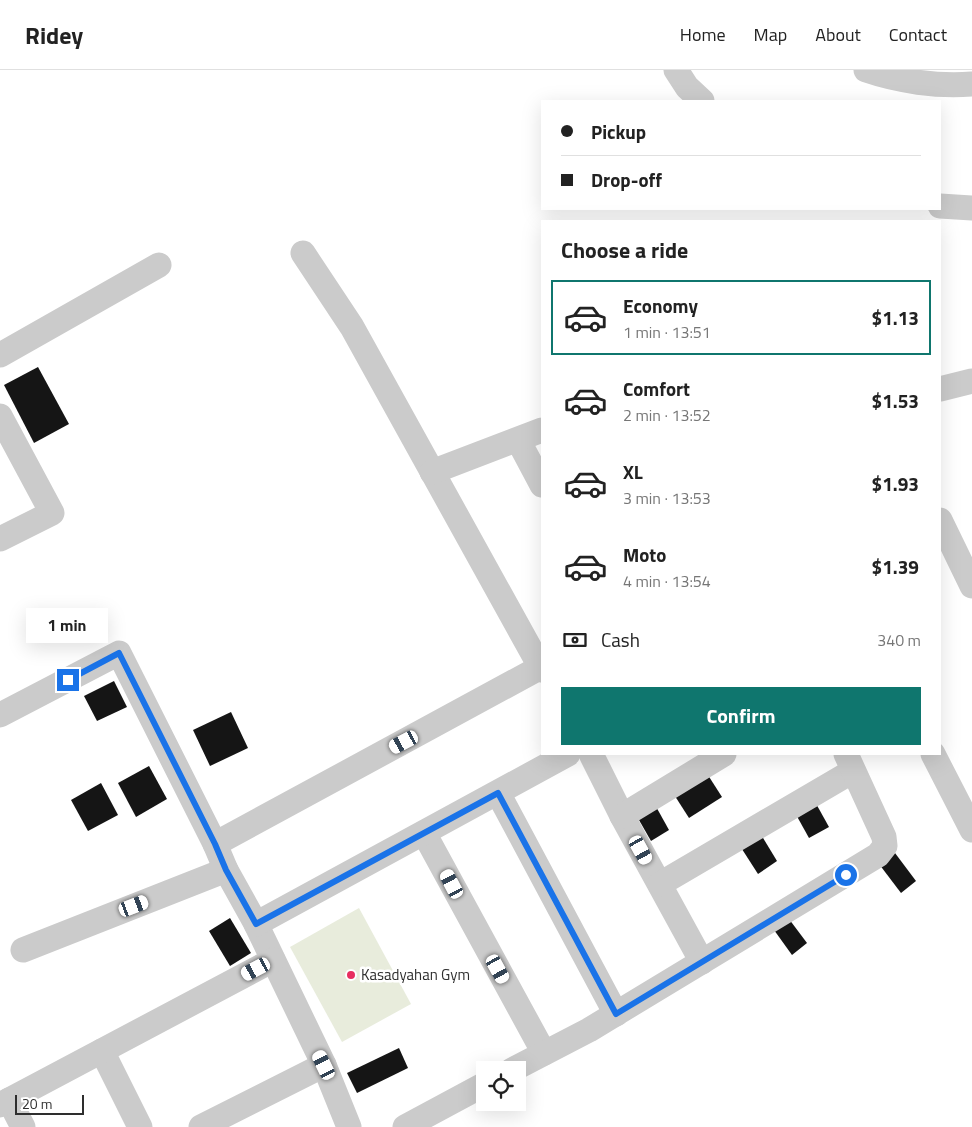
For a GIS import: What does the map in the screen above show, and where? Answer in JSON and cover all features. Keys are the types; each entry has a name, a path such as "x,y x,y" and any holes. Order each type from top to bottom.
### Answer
{"street":[{"path":"676,70 687,87 701,100"},
{"path":"866,70 896,79 954,86 972,84"},
{"path":"941,206 972,208"},
{"path":"303,253 352,327 541,667"},
{"path":"0,356 159,265"},
{"path":"941,389 972,381"},
{"path":"0,416 52,513 0,539"},
{"path":"432,472 541,430"},
{"path":"518,440 541,483"},
{"path":"941,522 972,586"},
{"path":"0,715 119,653 215,844 226,870 256,924 324,1065 349,1127"},
{"path":"215,844 541,670"},
{"path":"256,924 566,755"},
{"path":"592,755 622,816 702,962"},
{"path":"622,816 722,755"},
{"path":"935,755 971,827"},
{"path":"526,1063 616,1014 878,855 886,846 884,837 850,762 660,884"},
{"path":"498,793 616,1014"},
{"path":"424,833 544,1053"},
{"path":"23,950 226,870"},
{"path":"23,1127 5,1103 273,960"},
{"path":"102,1051 140,1127"},
{"path":"201,1127 324,1065"},
{"path":"405,1127 476,1089"}],"green space":[{"name":"Kasadyahan Gym","path":"359,908 411,1004 342,1042 290,947"}],"building":[{"path":"38,367 69,424 34,443 4,385"},
{"path":"114,681 127,707 97,721 84,696"},
{"path":"231,712 248,748 210,766 193,730"},
{"path":"149,766 167,799 136,817 118,783"},
{"path":"706,772 722,797 689,818 673,793"},
{"path":"101,783 118,815 88,831 71,800"},
{"path":"814,800 829,827 809,838 794,811"},
{"path":"654,803 669,830 651,841 635,813"},
{"path":"760,833 777,861 758,874 740,846"},
{"path":"895,853 916,881 901,893 879,864"},
{"path":"230,918 251,953 230,966 209,931"},
{"path":"789,919 807,943 792,955 774,930"},
{"path":"399,1048 408,1068 357,1093 347,1073"}],"place":[{"name":"Kasadyahan Gym","path":"351,975"}],"route":[{"path":"68,680 119,653 215,844 226,870 256,924 498,793 616,1014 846,875"}]}
